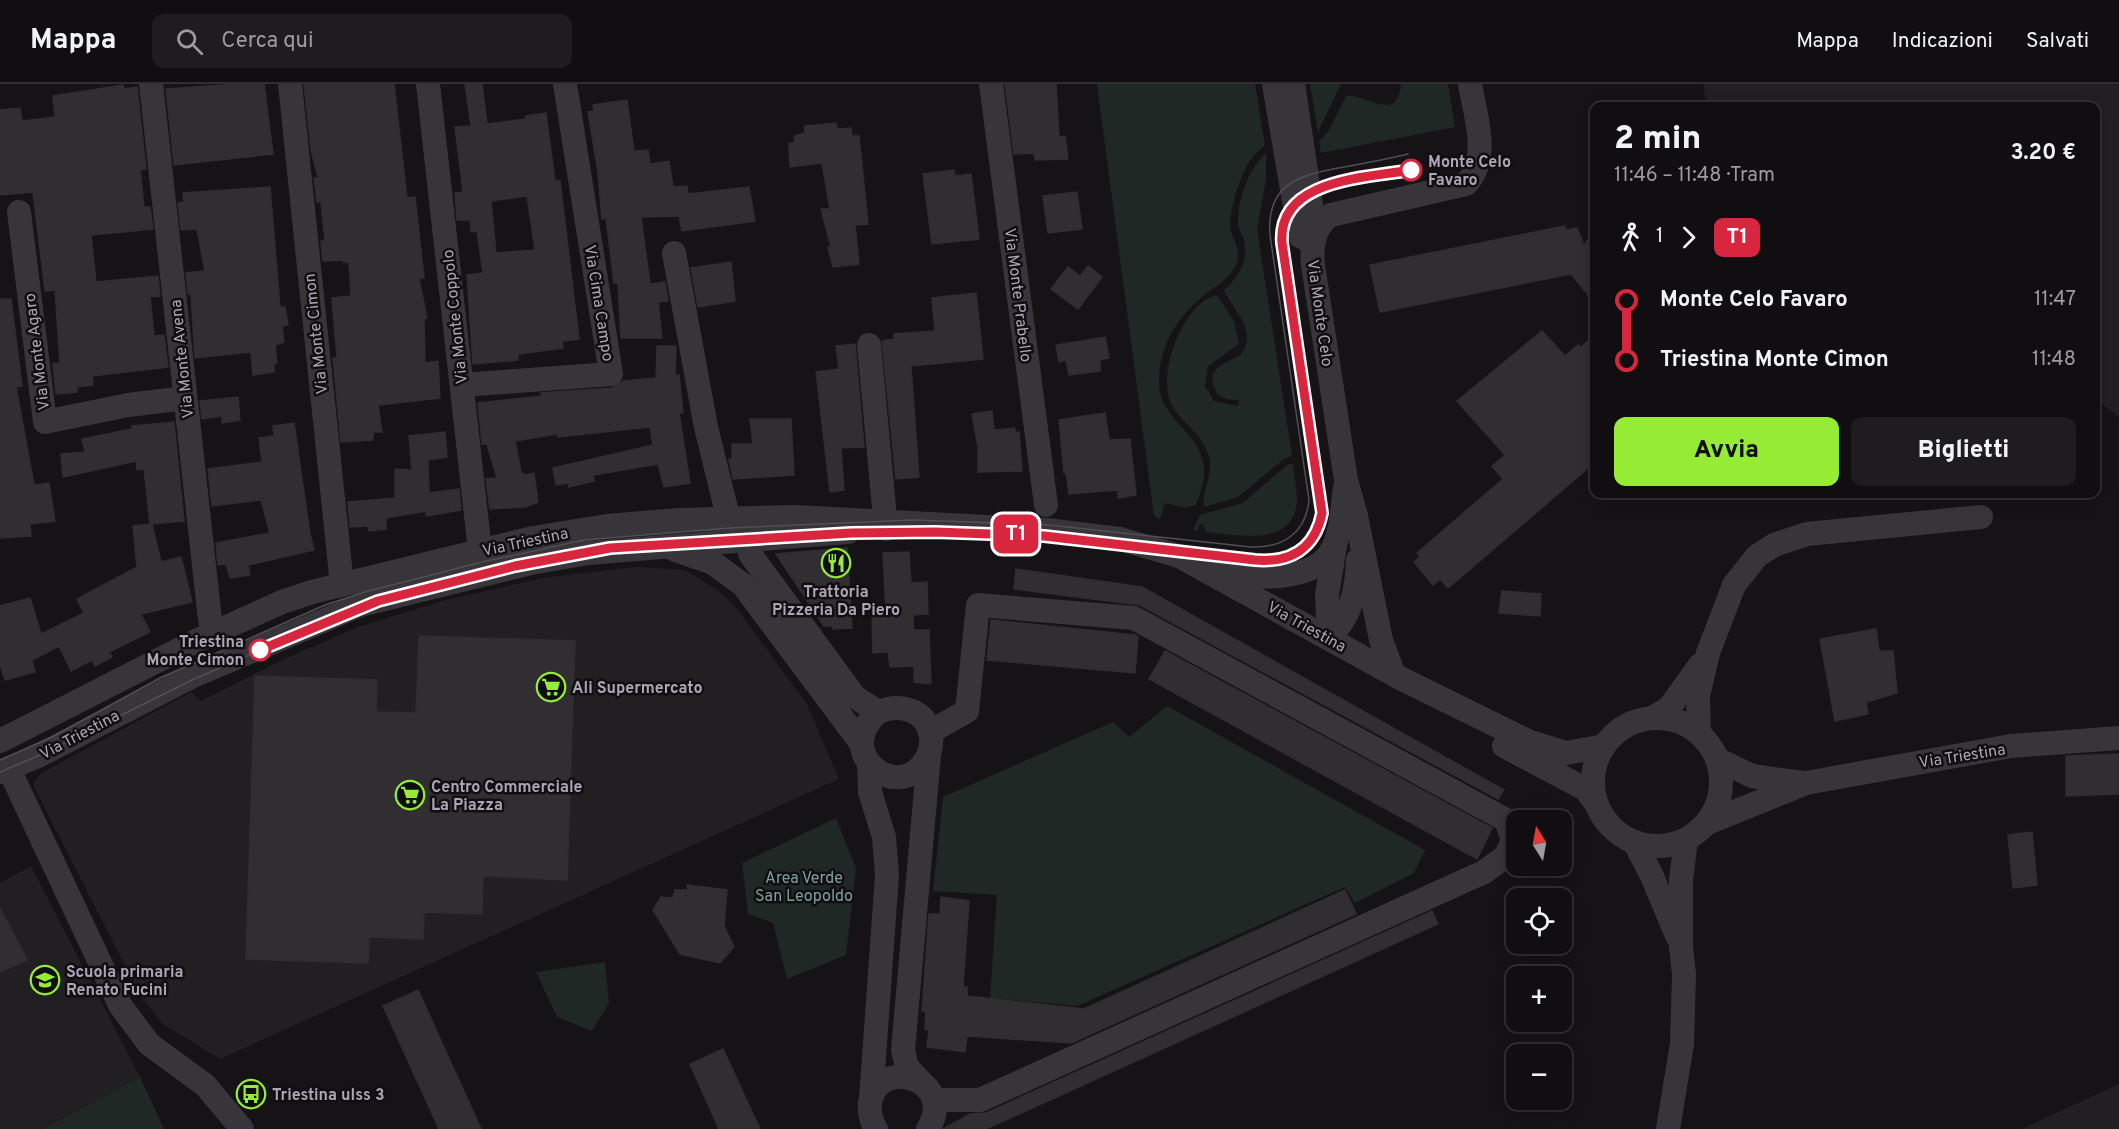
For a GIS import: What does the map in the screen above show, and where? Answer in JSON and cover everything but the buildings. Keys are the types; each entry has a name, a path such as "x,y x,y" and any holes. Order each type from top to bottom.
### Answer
{"street":[{"name":"Via Monte Avena","path":"151,84 212,627"},
{"name":"Via Monte Cimon","path":"290,84 342,585"},
{"name":"Via Monte Coppolo","path":"428,84 480,551"},
{"name":"Via Cima Campo","path":"462,386 611,374 565,84"},
{"name":"Via Monte Prabello","path":"991,84 1046,505"},
{"path":"1274,84 1300,236 1316,235 1322,221 1339,212 1466,184 1475,172 1479,156 1470,84"},
{"name":"Via Monte Celo","path":"1293,84 1316,235 1313,265 1346,480 1358,524 1381,640 1401,677"},
{"name":"Via Monte Agaro","path":"19,212 45,422 128,405 185,398"},
{"path":"674,253 706,427 727,518 855,697 878,712"},
{"path":"869,345 886,525"},
{"name":"Via Monte Celo","path":"1329,638 1327,595 1346,480"},
{"path":"1699,733 1698,696 1708,653 1734,585 1746,567 1774,545 1807,534 1981,517"},
{"name":"Via Triestina","path":"0,741 91,695 212,627 288,600 342,585 480,551 583,529 727,518 834,518 886,525 986,527 1108,537 1179,556 1401,677 1431,708 1585,789 1596,803"},
{"path":"834,518 803,526 762,527 747,545 729,549 728,562 880,773 903,776 914,772 929,744 968,711 978,605 1134,618 1506,820 1513,840 1506,856 1484,872 980,1101 928,1091 911,1077 891,1079 877,1089 871,1099"},
{"name":"Via Monte Celo","path":"1329,638 1351,608 1358,569 1358,524"},
{"name":"Via Triestina","path":"3,768 177,683 360,605 531,563 610,550 658,546 747,545 886,525"},
{"path":"1179,556 1241,576 1279,577 1297,572 1322,560 1333,549 1336,540"},
{"path":"658,546 712,563 743,585"},
{"path":"1653,718 1677,721 1699,733 1717,759 1721,775 1721,792 1716,808 1707,823 1686,840 1669,845 1652,846 1635,843 1618,834 1605,820 1596,803 1592,784 1595,764 1604,746 1617,731 1634,722 1653,718 1670,708 1708,653"},
{"path":"1401,677 1540,746 1566,753 1604,746"},
{"name":"Via Triestina","path":"3,768 20,744 91,695"},
{"path":"876,1129 869,1110 887,875 884,837 870,792 862,731 878,712 891,707 905,708 916,713 925,721 929,744 903,1050 907,1067 928,1091 935,1110 928,1129"},
{"name":"Via Triestina","path":"1707,823 1806,783 2011,746 2119,738"},
{"name":"Via Triestina","path":"1717,759 1752,776 1806,783"},
{"path":"3,768 120,1005 149,1044 195,1075 242,1129"},
{"path":"1668,1129 1682,1044 1684,974 1681,947 1681,880 1686,840"},
{"path":"1635,843 1652,876 1681,947"}],"shaded area":[{"path":"1703,84 2119,84 2119,417 2100,402 2100,102 1706,102"},
{"path":"635,567 685,570 719,591 735,606 807,704 839,779 220,1059 163,1024 141,997 33,785 40,774 191,692 201,701 284,659 358,627 446,600 543,578"},
{"name":"Scuola primaria Renato Fucini","path":"31,866 140,1077 41,1129 0,1129 0,883"},
{"path":"2119,1084 2119,1129 2022,1129"}],"green space":[{"path":"1097,84 1255,84 1265,146 1251,159 1245,169 1233,203 1230,228 1238,251 1235,267 1226,279 1198,300 1180,320 1167,342 1163,355 1159,383 1161,396 1166,408 1198,449 1203,460 1204,474 1196,505 1185,508 1165,503 1160,519 1154,516"},
{"path":"1310,84 1341,84 1318,132"},
{"path":"1401,84 1448,84 1455,127 1321,153 1319,141 1328,132 1346,96 1387,105 1394,103"},
{"path":"1266,153 1266,180 1257,229 1292,456 1284,459 1238,497 1204,507 1204,495 1210,470 1209,457 1201,440 1173,408 1167,388 1168,372 1171,356 1184,323 1205,300 1217,295 1234,321 1239,344 1208,366 1205,386 1214,401 1238,406 1239,400 1224,398 1218,394 1212,379 1218,368 1244,351 1246,345 1247,337 1243,322 1224,290 1234,280 1244,262 1244,240 1238,222 1240,204 1254,167"},
{"path":"1288,464 1293,464 1297,501 1293,516 1286,526 1275,532 1247,536 1206,532 1203,524 1199,525 1198,531 1193,530 1200,515 1243,503"},
{"path":"1167,706 1425,850 1414,873 1355,903 1345,887 1077,1006 990,998 997,895 933,891 943,797 1113,722 1129,737"},
{"name":"Area Verde San Leopoldo","path":"836,818 856,868 846,955 787,979 773,923 748,914 742,863"},
{"path":"605,962 609,1003 592,1031 557,1017 536,972"},
{"path":"140,1077 164,1129 42,1129"}],"tram line":[{"path":"0,760 52,737 160,678 325,605 365,592 482,562 585,540 730,528 913,520 1049,525 1251,547 1263,547 1283,541 1298,530 1307,512 1309,500 1270,235 1270,217 1274,203 1280,192 1301,178 1328,170 1408,154"},
{"path":"0,772 47,752 192,680 362,606 515,566 587,551 767,537 902,531 1044,536 1268,561 1289,557 1305,548 1311,541 1322,513 1282,243 1285,222 1294,205 1309,193 1328,185 1349,179 1411,170"},
{"name":"T1","path":"260,650 336,616 378,601 515,566 610,548 902,531 1044,536 1268,561 1278,561 1294,556 1312,541 1319,528 1322,503 1281,237 1284,221 1289,210 1302,196 1316,189 1411,170"}],"place":[{"name":"Monte Celo Favaro","path":"1411,170"},
{"name":"Trattoria Pizzeria Da Piero","path":"836,563"},
{"name":"Triestina Monte Cimon","path":"260,650"},
{"name":"Ali Supermercato","path":"551,687"},
{"name":"Centro Commerciale La Piazza","path":"410,795"},
{"name":"Scuola primaria Renato Fucini","path":"45,980"},
{"name":"Triestina ulss 3","path":"251,1094"}]}
